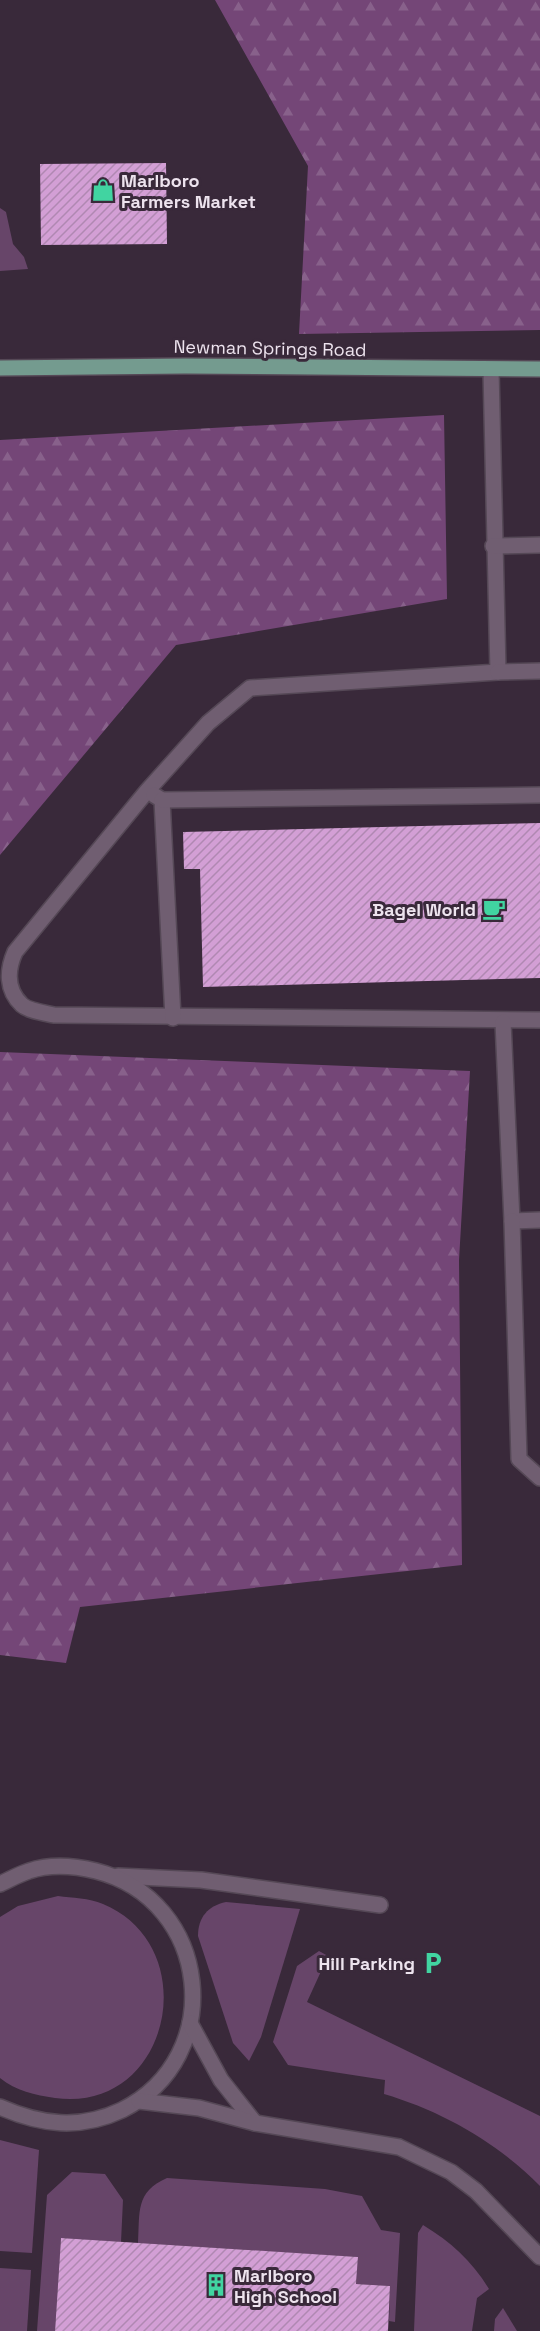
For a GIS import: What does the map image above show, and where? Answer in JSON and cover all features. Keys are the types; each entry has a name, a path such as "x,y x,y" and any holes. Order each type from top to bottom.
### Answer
{"main road":[{"name":"Newman Springs Road","path":"0,368 185,366 540,369"}],"lane":[{"path":"491,370 493,546 498,672"},
{"path":"493,546 540,545"},
{"path":"540,671 250,688 208,723 147,791 15,952 10,963 9,986 23,1006 54,1016 503,1022 540,1020"},
{"path":"147,791 162,800 540,795"},
{"path":"162,800 173,1018"},
{"path":"503,1022 519,1459 540,1478"},
{"path":"512,1221 540,1220"},
{"path":"0,1884 30,1870 74,1866 116,1876 201,1880 380,1905"},
{"path":"0,2107 27,2119 66,2125 104,2118 139,2101 167,2074 186,2040 194,2002 190,1963 175,1927 149,1897 116,1876"},
{"path":"190,2023 220,2080 255,2123"},
{"path":"139,2101 199,2108 255,2123 399,2147 451,2172 476,2191 540,2258"}],"shaded area":[{"path":"0,208 6,212 13,244 24,257 28,269 0,271"},
{"path":"58,1896 98,1902 135,1925 155,1955 163,1988 161,2023 148,2055 126,2080 94,2096 55,2098 26,2092 0,2078 0,1917 18,1906"},
{"path":"226,1902 300,1909 261,2037 249,2061 233,2043 198,1936 198,1929 205,1913 214,1906"},
{"path":"319,1951 328,1956 307,2002 540,2116 540,2186 506,2156 468,2130 406,2101 384,2094 385,2080 288,2065 273,2042 297,1966"},
{"path":"0,2140 39,2150 32,2253 0,2251"},
{"path":"72,2172 105,2174 123,2200 121,2242 61,2238 55,2331 37,2331 47,2195"},
{"path":"167,2178 325,2189 362,2196 381,2230 400,2233 395,2322 389,2321 390,2286 356,2284 358,2257 138,2243 141,2204 144,2197 149,2190"},
{"path":"423,2225 460,2253 489,2289 477,2298 472,2331 414,2331 418,2233"},
{"path":"0,2268 31,2270 27,2331 0,2331"},
{"path":"503,2308 517,2331 494,2331 495,2319"}],"green space":[{"path":"215,0 540,0 540,330 299,334 308,166"},
{"path":"444,415 447,599 176,645 0,855 0,440"},
{"path":"0,1052 470,1071 459,1260 462,1565 80,1607 66,1663 0,1655"}],"building":[{"name":"Marlboro Farmers Market","path":"166,163 167,244 41,245 40,164"},
{"path":"540,823 540,978 203,987 200,869 184,869 183,832"},
{"name":"Marlboro High School","path":"61,2238 358,2257 356,2284 390,2286 388,2331 55,2331"}],"place":[{"name":"Marlboro Farmers Market","path":"103,190"},
{"name":"Bagel World","path":"494,909"},
{"name":"Hill Parking","path":"433,1963"},
{"name":"Marlboro High School","path":"216,2285"}]}
